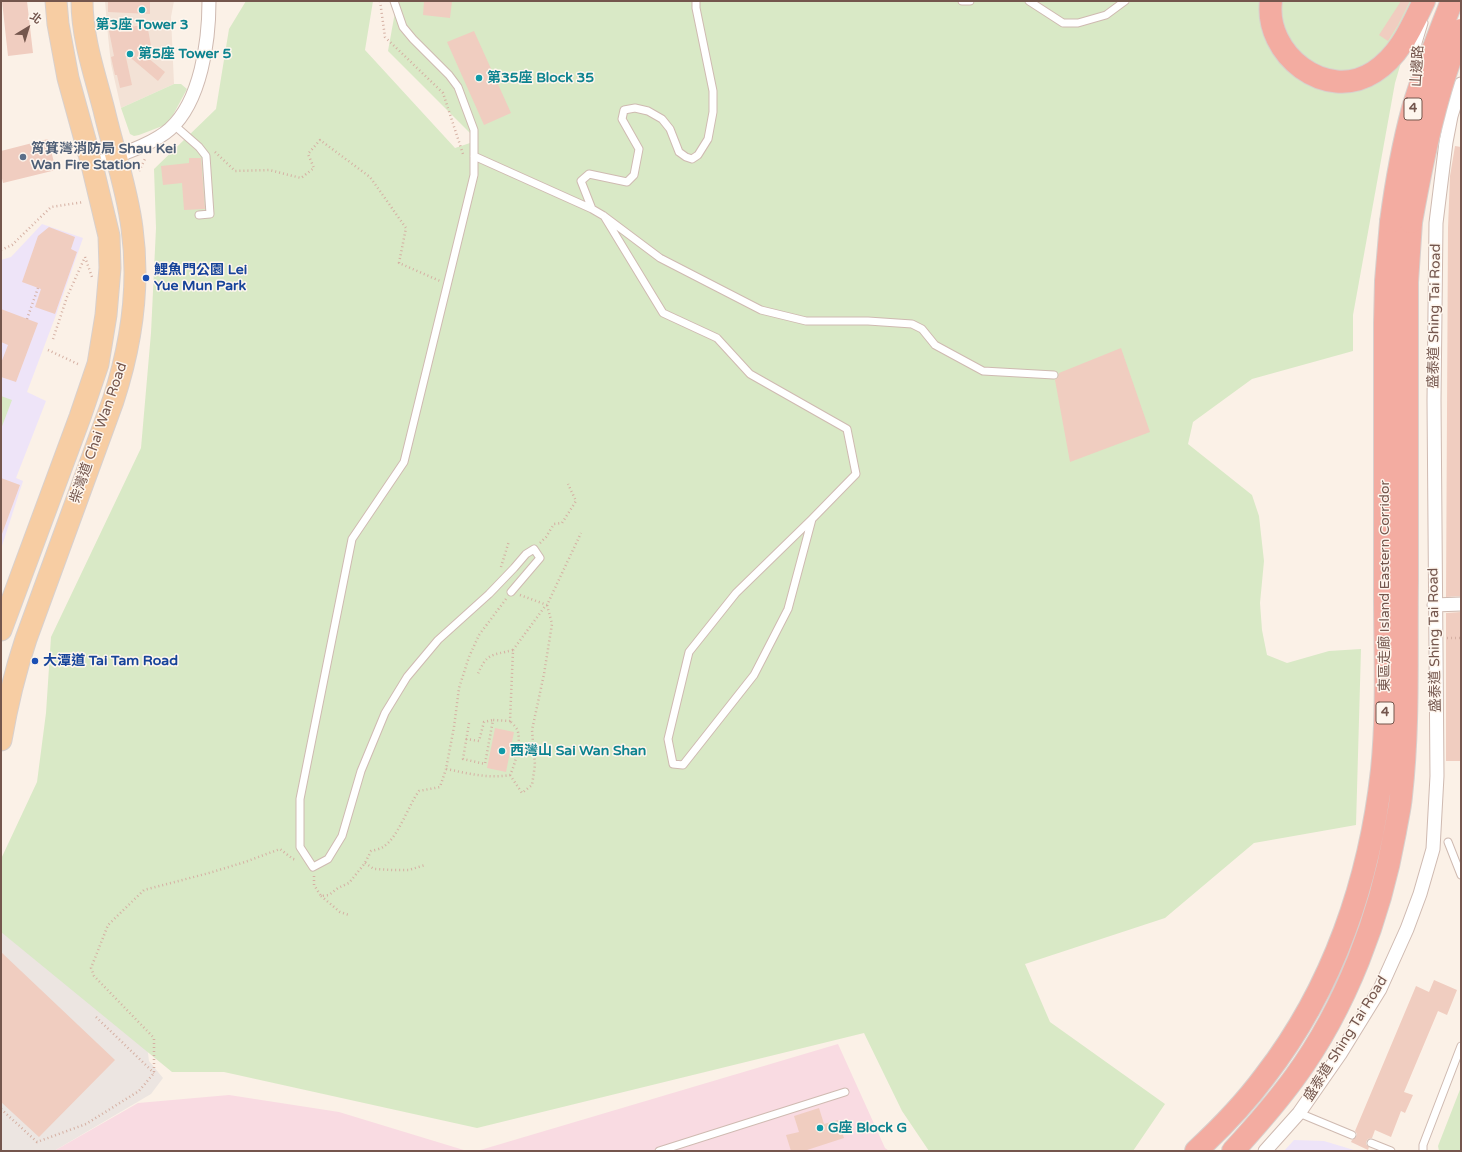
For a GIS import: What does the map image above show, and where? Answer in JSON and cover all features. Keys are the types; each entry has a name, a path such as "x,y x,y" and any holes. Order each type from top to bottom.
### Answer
{"highway":[{"path":"1271,1 1270,18 1272,25 1278,41 1288,56 1298,66 1310,74 1330,80 1340,81 1352,80 1367,76 1387,62 1404,41 1426,8"},
{"name":"東區走廊 Island Eastern Corridor","path":"1233,1151 1266,1114 1296,1076 1335,1011 1358,960 1374,918 1390,862 1401,797 1406,709 1407,282 1401,222 1401,159 1413,108 1423,76 1452,1"},
{"name":"東區走廊 Island Eastern Corridor","path":"1196,1151 1248,1098 1282,1054 1300,1026 1332,963 1344,934 1369,850 1379,797 1385,720 1386,281 1401,222 1422,160 1440,89 1461,30"}],"main road":[{"name":"柴灣道 Chai Wan Road","path":"1,630 80,417 98,364 102,347 106,315 110,252 109,236 92,165 68,78 58,24 56,1"},
{"name":"柴灣道 Chai Wan Road","path":"1,740 8,698 22,648 113,401 128,343 132,316 135,280 134,241 129,208 85,39 82,1"}],"street":[{"path":"92,165 156,139 174,125 191,101 199,80 209,23 208,1"},
{"name":"盛泰道 Shing Tai Road","path":"1265,1151 1299,1113 1340,1054 1380,989 1407,929 1428,870 1433,849 1437,776 1434,605 1436,223 1446,142 1451,116 1461,84"},
{"path":"1434,605 1461,604"}],"lane":[{"path":"394,1 403,27 449,75 458,87 474,130 474,176 404,462 352,539 300,799 300,847 311,864 328,859 342,836 361,771 385,713 407,677 438,640 489,594 526,554 534,549 540,558 511,592"},
{"path":"592,209 581,181 589,174 627,182 634,175 639,149 622,119 624,110 635,108 648,111 662,119 670,130 679,152 686,157 692,159 698,155 708,139 713,112 714,92 696,8 696,1"},
{"path":"962,1 970,1"},
{"path":"1029,1 1063,22 1078,24 1106,15 1125,1"},
{"name":"山邊路","path":"1419,113 1416,83 1416,55 1426,8"},
{"path":"174,125 199,147 206,156 210,214 199,214"},
{"path":"1422,131 1432,156"},
{"path":"474,156 592,209 604,216 660,258 761,310 806,321 868,321 912,324 922,329 935,344 983,371 1054,375"},
{"path":"604,216 664,313 717,338 750,374 847,429 856,474 736,593 689,652 668,739 673,764 684,765 754,675 788,609 812,519"},
{"path":"1448,842 1461,875"},
{"path":"1424,1151 1423,1145 1461,1046"},
{"path":"659,1151 845,1092"},
{"path":"1299,1113 1352,1135"},
{"path":"1371,1143 1391,1151"}],"path":[{"path":"380,1 385,36 443,93 465,158 464,172 474,176"},
{"path":"212,149 235,171 269,170 301,178 314,168 308,154 320,140 370,177 406,228 399,263 448,284"},
{"path":"1,250 12,245 51,207 88,202"},
{"path":"53,339 69,291 85,257"},
{"path":"28,319 38,288"},
{"path":"48,350 83,366"},
{"path":"534,549 546,537 554,524 562,523 576,501 568,484"},
{"path":"510,775 514,766 519,739 517,729 510,721 513,650 547,605 581,533"},
{"path":"321,896 329,896 338,888 349,883 365,863 371,851 383,847 393,838 412,801 419,791 440,786 446,768 454,727 459,688 469,658 479,635 511,592 547,605"},
{"path":"510,775 522,793 532,785 535,765 532,730 552,624 547,605"},
{"path":"477,676 482,665 489,656 513,650"},
{"path":"466,739 479,741 484,722 493,720 510,721"},
{"path":"469,723 463,759 485,764 493,720"},
{"path":"446,768 482,776 500,777 510,775"},
{"path":"1,1109 37,1142 86,1124 139,1091 154,1073 154,1038 94,976 91,968 108,925 144,890 209,873 280,849 293,859 311,864 314,884 321,896 340,912 349,915"},
{"path":"365,863 374,869 393,870 409,870 425,865"},
{"path":"96,1018 154,1073"}],"shaded area":[{"path":"105,1 174,1 171,17 174,84 121,108 111,64"},
{"path":"42,224 83,238 27,392 46,401 16,478 23,481 1,549 1,260 11,257"},
{"path":"1,920 147,1045 149,1061 163,1078 151,1094 54,1151 1,1151"},
{"path":"838,1044 885,1148 889,1151 477,1151"},
{"path":"229,1095 339,1112 467,1151 54,1151 138,1103"},
{"path":"1294,1140 1324,1141 1357,1151 1284,1151"}],"green space":[{"path":"246,1 373,1 365,50 455,148 476,141 474,137 388,51 397,1 1419,1 1395,83 1353,315 1353,351 1252,379 1193,422 1188,444 1252,495 1259,516 1264,561 1260,603 1262,630 1267,655 1287,663 1329,651 1361,649 1356,825 1254,843 1165,918 1025,964 1050,1022 1165,1104 1133,1151 929,1151 902,1111 864,1033 477,1128 224,1072 172,1072 1,932 1,859 37,782 46,713 51,637 141,448 151,333 156,228 154,169 216,109 229,29"},
{"path":"174,84 181,84 187,89 173,115 165,125 139,135 134,136 130,134 121,108"},
{"path":"1,396 12,400 1,429"},
{"path":"1461,1087 1461,1151 1439,1151 1438,1146"}],"building":[{"path":"2,1 27,1 33,53 8,56"},
{"path":"108,1 150,1 150,14 108,12"},
{"path":"424,1 452,1 450,18 423,15"},
{"path":"1401,1 1410,1 1388,41 1379,35"},
{"name":"第5座 Tower 5","path":"147,24 152,51 142,53 165,72 158,81 125,53 132,85 120,88 111,57 114,56 109,31"},
{"name":"第35座 Block 35","path":"474,31 511,113 484,125 447,42"},
{"path":"48,139 56,170 3,183 1,174 1,151"},
{"path":"1455,146 1461,147 1461,596 1446,597 1448,228 1450,176"},
{"path":"189,158 201,158 205,209 184,210 182,183 163,185 161,166 189,163"},
{"path":"49,227 75,237 71,249 77,252 55,314 35,307 41,289 22,282 38,236"},
{"path":"1,309 38,323 16,382 1,377 1,363 8,345 1,342"},
{"path":"1121,348 1150,432 1070,462 1055,380 1059,373"},
{"path":"1,478 20,485 2,534 1,534"},
{"path":"1461,612 1461,761 1446,761 1446,613"},
{"path":"495,728 514,732 506,772 487,768"},
{"path":"1,952 115,1060 39,1137 1,1102"},
{"path":"1434,980 1457,990 1447,1015 1438,1011 1404,1092 1413,1095 1405,1113 1401,1111 1391,1137 1375,1130 1372,1138 1368,1139 1366,1142 1369,1147 1368,1150 1351,1142 1356,1137 1357,1134 1355,1131 1416,986 1429,992"},
{"name":"G座 Block G","path":"819,1108 824,1124 838,1120 844,1138 804,1151 791,1151 786,1135 799,1132 794,1116"}],"place":[{"name":"第3座 Tower 3","path":"142,10"},
{"name":"第5座 Tower 5","path":"130,54"},
{"name":"第35座 Block 35","path":"479,78"},
{"name":"筲箕灣消防局 Shau Kei Wan Fire Station","path":"23,157"},
{"name":"鯉魚門公園 Lei Yue Mun Park","path":"146,278"},
{"name":"大潭道 Tai Tam Road","path":"35,661"},
{"name":"西灣山 Sai Wan Shan","path":"502,751"},
{"name":"G座 Block G","path":"820,1128"}]}
